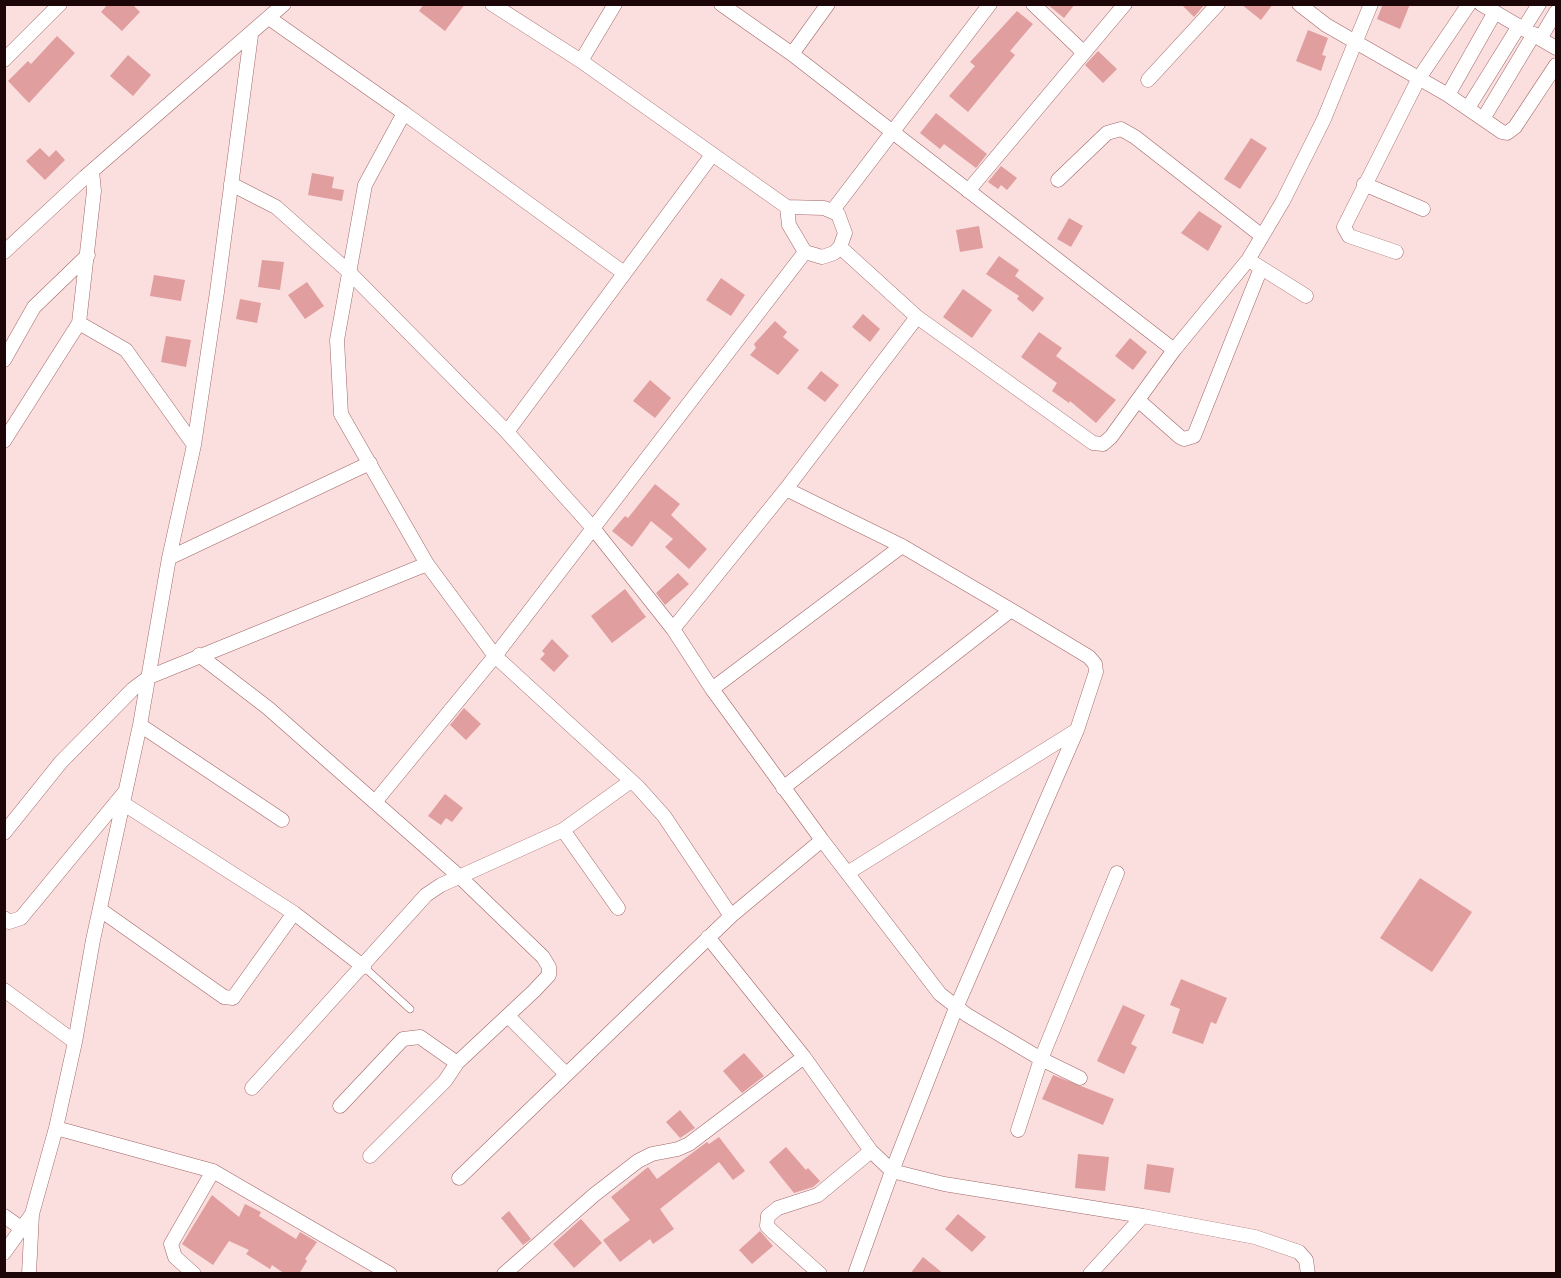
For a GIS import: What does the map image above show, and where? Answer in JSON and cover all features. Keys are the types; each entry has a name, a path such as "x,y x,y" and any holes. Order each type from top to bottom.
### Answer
{"street":[{"path":"4,60 60,4"},
{"path":"4,252 284,4"},
{"path":"492,4 580,61 787,207 803,206 833,210 844,225 844,240 840,247 822,257 805,252 789,225 787,207"},
{"path":"580,61 615,4"},
{"path":"721,4 792,54 1174,350"},
{"path":"792,54 828,4"},
{"path":"833,210 990,4"},
{"path":"1033,4 1083,52"},
{"path":"968,191 1125,4"},
{"path":"1148,80 1218,4"},
{"path":"1299,4 1326,25 1448,95 1502,132 1512,131 1557,64"},
{"path":"840,247 916,317 1093,443 1103,444 1112,437 1174,350 1248,260 1283,201 1323,119 1371,4"},
{"path":"1396,252 1349,236 1344,227 1419,78 1469,4"},
{"path":"1481,4 1501,11 1557,48"},
{"path":"1483,119 1529,31 1539,4"},
{"path":"1448,95 1501,11"},
{"path":"1468,108 1529,31 1557,12"},
{"path":"268,18 404,113 624,273"},
{"path":"29,1274 32,1214 56,1128 75,1042 93,940 102,911 140,725 169,558 194,445 250,35"},
{"path":"404,113 365,185 337,340 341,414 427,564 495,656 631,781 664,816 731,916"},
{"path":"1058,180 1107,134 1121,129 1135,137 1262,236"},
{"path":"507,432 712,155"},
{"path":"4,441 79,323 94,191 93,171"},
{"path":"231,184 276,207 350,272 507,432 593,528 673,629 712,689 783,788 849,872 927,979 956,1008 1041,1059 1080,1078"},
{"path":"1364,184 1424,209"},
{"path":"375,802 495,656 805,252"},
{"path":"4,360 34,307 88,255"},
{"path":"1248,260 1306,296"},
{"path":"1138,400 1180,437 1184,439 1194,436 1261,268"},
{"path":"673,629 786,489 916,317"},
{"path":"79,323 126,350 194,445"},
{"path":"169,558 370,463"},
{"path":"786,489 903,546 1089,657 1095,664 1096,672 1077,730 956,1008 892,1171 855,1274"},
{"path":"712,689 903,546"},
{"path":"4,833 61,762 133,689 149,677 427,564"},
{"path":"783,788 1011,610"},
{"path":"199,655 268,708 461,878 543,957 549,967 549,975 509,1017 458,1063 445,1081 370,1156"},
{"path":"140,725 282,820"},
{"path":"849,872 1077,730"},
{"path":"252,1088 364,967 426,895 562,830 631,781"},
{"path":"4,918 9,922 21,918 127,789"},
{"path":"124,804 294,913 364,967"},
{"path":"562,830 618,908"},
{"path":"459,1178 708,937 822,840"},
{"path":"1018,1130 1041,1059 1117,873"},
{"path":"102,911 224,997 233,998 294,913"},
{"path":"708,937 804,1057 871,1151 892,1171 944,1184 1143,1216 1255,1237 1299,1252 1306,1260 1308,1274"},
{"path":"4,990 75,1042"},
{"path":"509,1017 566,1074"},
{"path":"340,1106 403,1039 420,1037 458,1063"},
{"path":"504,1274 594,1195 638,1161 652,1154 678,1149 689,1144 804,1057"},
{"path":"56,1128 213,1171 390,1274"},
{"path":"820,1274 771,1231 767,1226 768,1216 778,1208 818,1195 871,1151"},
{"path":"194,1274 175,1257 171,1244 213,1171"},
{"path":"4,1253 32,1214"},
{"path":"4,1216 21,1228"},
{"path":"1090,1274 1143,1216"}],"lane":[{"path":"364,967 410,1009"}],"building":[{"path":"108,4 132,4 140,12 122,31 101,12"},
{"path":"424,4 465,4 445,31 419,11"},
{"path":"1047,4 1075,4 1064,18"},
{"path":"1181,4 1205,4 1194,17"},
{"path":"1241,4 1273,4 1261,20"},
{"path":"1383,4 1410,4 1400,29 1377,19"},
{"path":"1017,11 1033,24 1010,51 1015,55 968,112 949,96 975,66 970,62"},
{"path":"1308,30 1328,38 1322,55 1326,56 1321,71 1296,61"},
{"path":"57,36 75,53 29,103 8,81 28,61 31,64"},
{"path":"1098,51 1117,69 1103,83 1085,65"},
{"path":"128,55 151,75 133,96 110,76"},
{"path":"936,113 987,154 976,168 944,144 940,149 920,133"},
{"path":"1251,138 1267,148 1240,189 1224,179"},
{"path":"40,148 49,157 56,150 65,160 45,180 26,161"},
{"path":"1001,166 1017,178 1007,190 1001,185 998,189 988,182"},
{"path":"312,173 334,177 332,188 344,190 342,201 308,195"},
{"path":"1199,211 1222,226 1208,251 1181,233"},
{"path":"1069,218 1083,226 1071,247 1057,239"},
{"path":"979,226 983,248 960,252 956,230"},
{"path":"999,256 1019,270 1015,276 1044,298 1033,312 1017,299 1019,296 986,274"},
{"path":"262,260 284,262 280,290 258,287"},
{"path":"154,275 185,280 181,301 150,296"},
{"path":"721,278 745,295 731,316 706,300"},
{"path":"307,282 324,306 305,319 288,295"},
{"path":"963,289 992,310 972,338 943,317"},
{"path":"240,299 261,303 257,323 236,319"},
{"path":"863,314 880,329 870,342 852,327"},
{"path":"775,321 787,332 783,337 799,350 778,375 750,355 756,348 754,344"},
{"path":"1039,332 1062,348 1056,356 1116,400 1096,423 1070,401 1069,403 1052,391 1057,383 1021,357"},
{"path":"166,336 191,340 186,367 161,362"},
{"path":"1130,338 1147,352 1133,370 1115,356"},
{"path":"821,371 839,385 825,402 807,388"},
{"path":"650,380 671,398 655,418 633,401"},
{"path":"655,484 680,504 671,515 707,549 689,569 665,547 673,539 651,521 632,547 612,531 625,516 628,518"},
{"path":"678,573 689,584 665,605 656,593"},
{"path":"625,589 646,617 612,643 591,616"},
{"path":"552,639 569,656 554,672 540,659 545,654 542,651"},
{"path":"464,708 481,724 466,740 450,725"},
{"path":"445,794 463,808 452,822 446,818 441,825 428,816"},
{"path":"1420,878 1472,912 1432,972 1380,938"},
{"path":"1181,979 1227,998 1216,1024 1211,1022 1203,1044 1172,1033 1180,1009 1170,1005"},
{"path":"1123,1005 1145,1015 1131,1044 1137,1047 1124,1074 1097,1061"},
{"path":"744,1053 764,1076 742,1093 723,1071"},
{"path":"1053,1075 1114,1099 1103,1125 1042,1099"},
{"path":"680,1110 695,1128 680,1138 666,1122"},
{"path":"719,1137 745,1171 733,1180 719,1162 660,1209 674,1229 653,1244 650,1239 620,1262 603,1240 630,1220 611,1197 648,1167 657,1179 707,1142 709,1144"},
{"path":"786,1147 806,1170 808,1168 820,1181 813,1187 794,1193 769,1162"},
{"path":"1078,1154 1109,1157 1105,1191 1075,1188"},
{"path":"1147,1164 1174,1168 1170,1193 1144,1189"},
{"path":"212,1195 239,1217 245,1204 261,1212 259,1216 296,1239 300,1232 317,1242 305,1259 307,1261 299,1274 285,1274 272,1265 270,1269 246,1254 249,1250 229,1241 213,1265 182,1244"},
{"path":"509,1211 531,1239 523,1245 501,1218"},
{"path":"958,1214 986,1237 972,1252 945,1229"},
{"path":"581,1219 602,1243 574,1268 553,1244"},
{"path":"760,1231 773,1246 752,1264 739,1250"},
{"path":"923,1257 944,1274 910,1274"}]}
